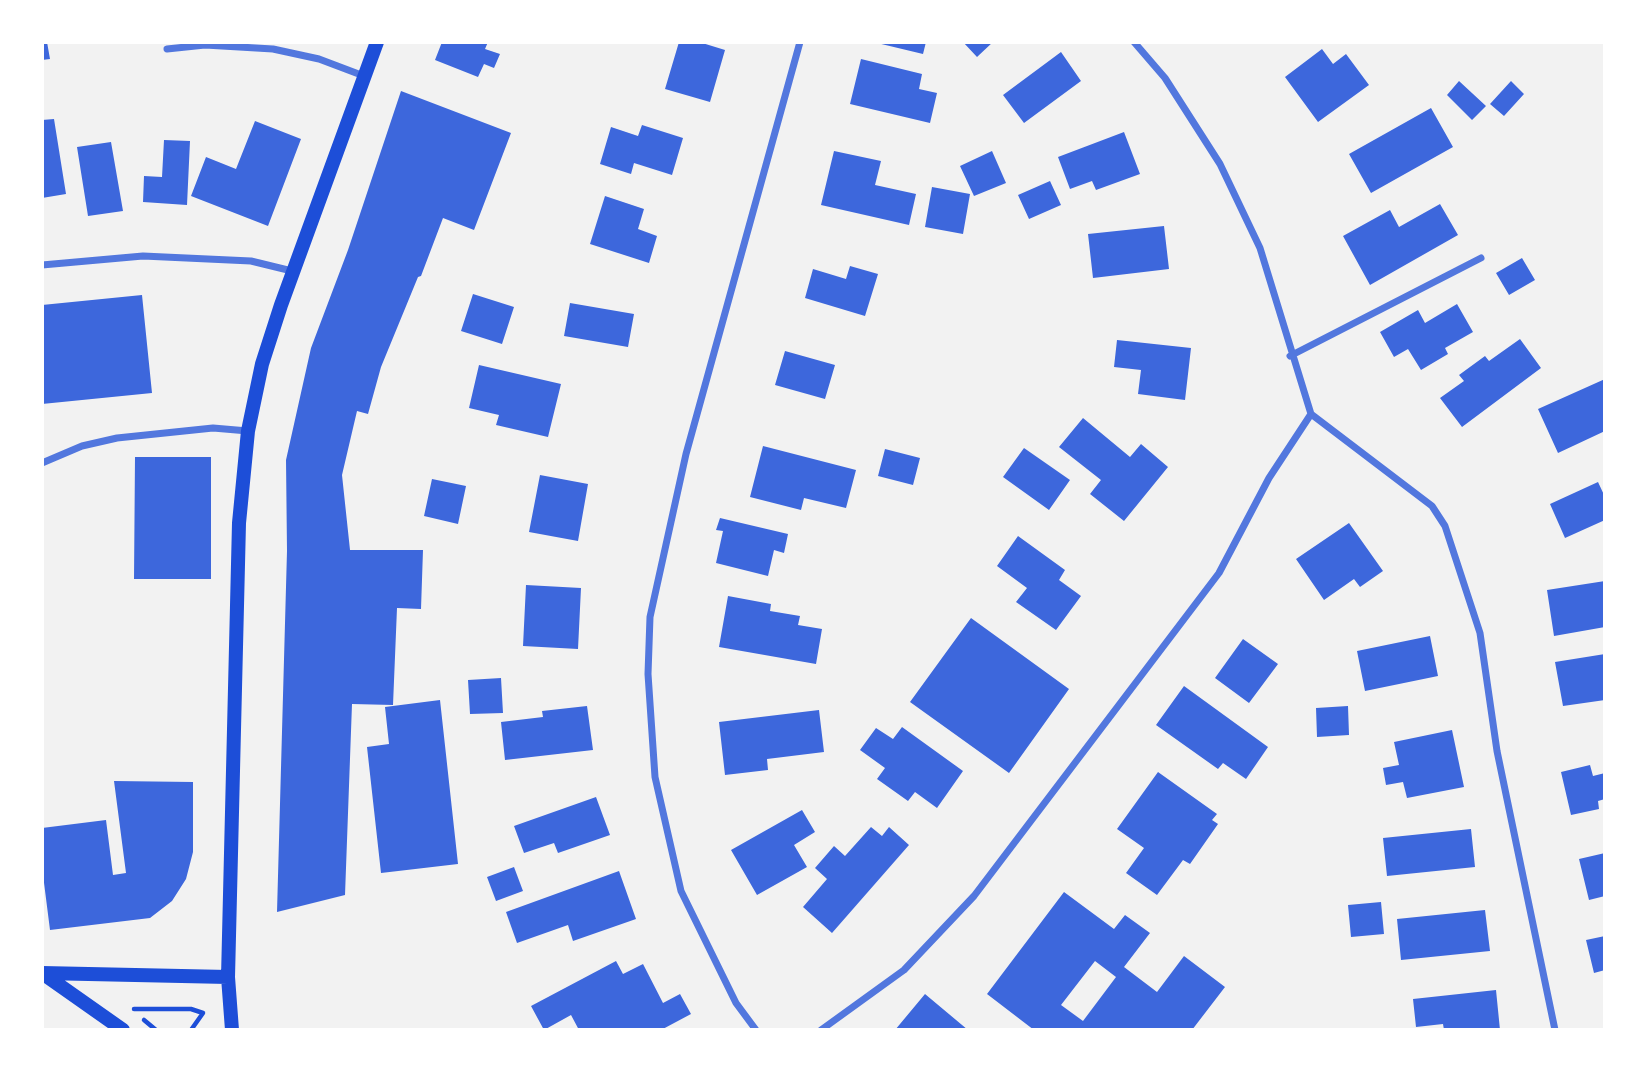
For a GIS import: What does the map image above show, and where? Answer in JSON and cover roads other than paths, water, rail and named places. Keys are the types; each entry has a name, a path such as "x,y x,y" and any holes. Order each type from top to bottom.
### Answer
{"main road":[{"path":"232,1030 228,978 239,523 248,431 262,364 292,271 377,42"},
{"path":"42,973 228,978"},
{"path":"42,973 123,1030"}],"street":[{"path":"299,53 301,42"},
{"path":"756,1030 736,1003 681,891 656,777 648,674 650,628 686,454 800,42"},
{"path":"1134,42 1165,78 1220,164 1259,248 1290,356 1311,414 1432,506 1445,526 1480,633 1497,751 1555,1030"},
{"path":"167,49 205,45 299,53 365,76"},
{"path":"42,265 143,256 251,261 292,271"},
{"path":"1290,356 1481,258"},
{"path":"821,1030 904,970 974,896 1219,573 1269,478 1311,414"},
{"path":"42,463 82,446 117,438 213,428 248,431"}]}
